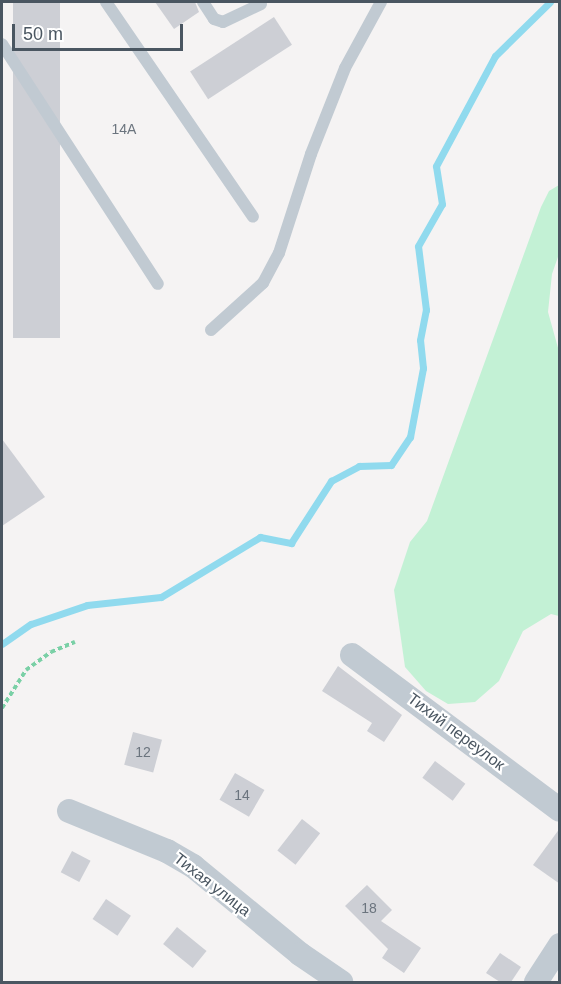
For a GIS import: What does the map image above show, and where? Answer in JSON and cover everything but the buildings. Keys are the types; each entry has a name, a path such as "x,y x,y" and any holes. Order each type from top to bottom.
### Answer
{"street":[{"name":"Тихий переулок","path":"352,655 560,810"},
{"name":"Тихая улица","path":"69,812 167,851 193,866 300,954 341,982"},
{"path":"536,982 560,945"}],"lane":[{"path":"106,2 253,217"},
{"path":"203,2 214,19 223,22 261,4"},
{"path":"212,330 263,283 279,253 315,143 345,68 381,2"},
{"path":"2,44 158,284"}],"path":[{"path":"2,708 26,670 51,652 75,642"}],"green space":[{"path":"559,185 559,254 552,274 548,312 560,355 559,616 551,614 523,631 499,681 475,702 448,704 426,691 405,667 394,590 410,542 427,521 541,207 549,191"}],"waterway":[{"path":"2,644 31,624 87,605 161,597 260,537 291,543 331,481 359,466 391,465 410,437 423,368 420,340 426,310 418,246 442,204 436,166 495,56 550,2"}]}
